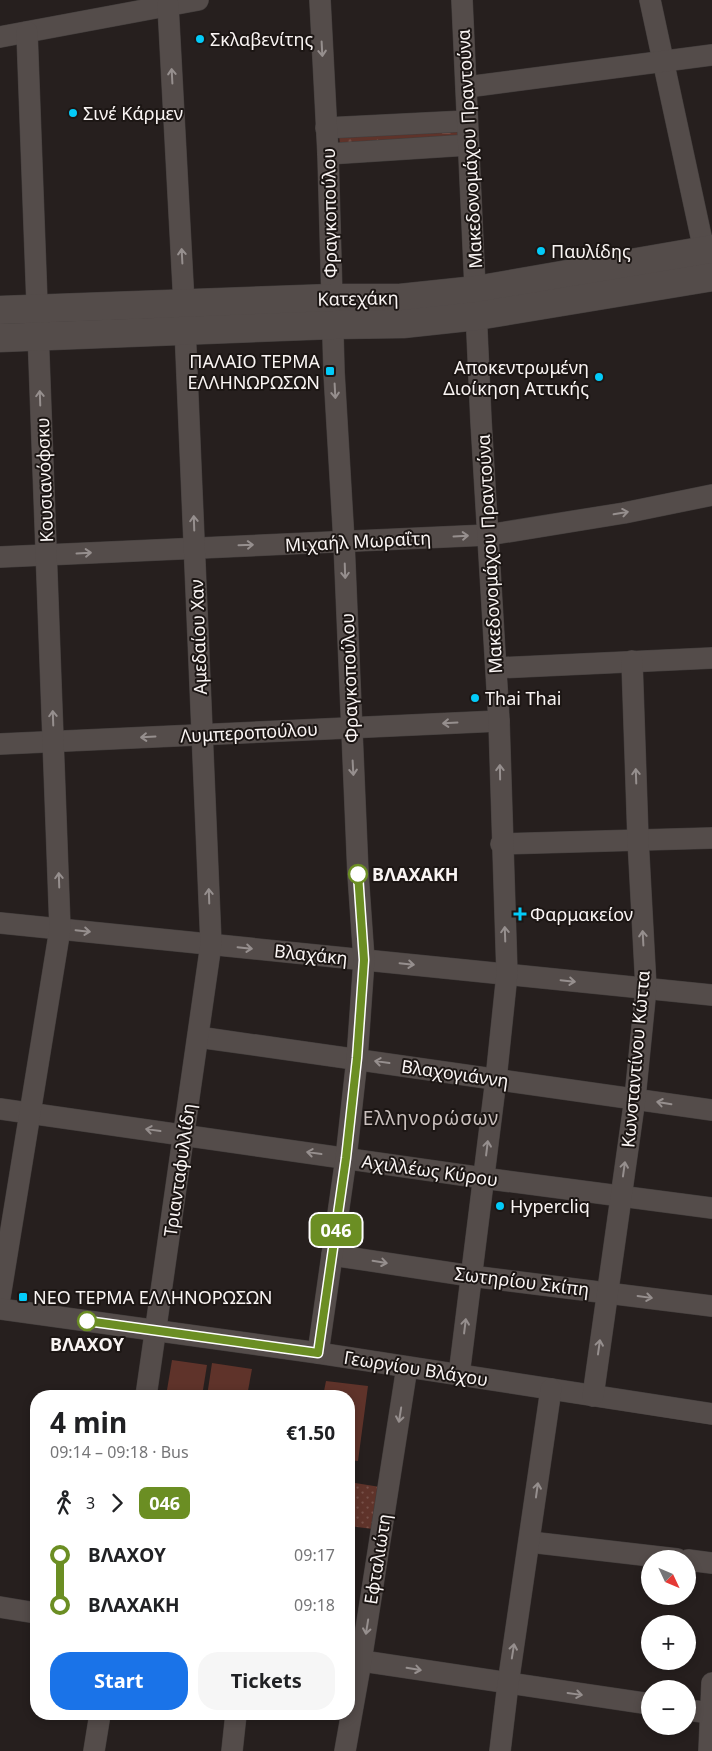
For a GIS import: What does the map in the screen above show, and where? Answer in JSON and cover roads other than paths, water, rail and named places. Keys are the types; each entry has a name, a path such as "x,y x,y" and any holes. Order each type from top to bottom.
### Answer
{"main road":[{"name":"Κατεχάκη","path":"0,310 38,309 185,317 332,312 403,324 476,303 708,249"},
{"name":"Κατεχάκη","path":"476,303 711,279"},
{"name":"Κατεχάκη","path":"0,338 38,337 185,317"}],"street":[{"path":"0,37 198,0"},
{"name":"Φραγκοπούλου","path":"318,1353 346,1158 357,1058 364,960 351,728 320,0"},
{"name":"Μακεδονομάχου Πραντούνα","path":"459,1375 496,1079 507,974 501,844 499,721 466,121 467,87 462,0"},
{"path":"650,0 708,249 711,279"},
{"name":"Αμεδαίου Χαν","path":"168,5 185,317 211,944"},
{"name":"Κουσιανόφσκυ","path":"0,1296 60,929 27,32"},
{"path":"467,87 712,55"},
{"path":"326,128 466,121"},
{"path":"328,154 468,145"},
{"name":"Μιχαήλ Μωραΐτη","path":"0,557 488,535 624,513 712,495"},
{"path":"496,668 712,658"},
{"name":"Κωνσταντίνου Κώττα","path":"593,1396 635,1098 646,988 638,839 632,661"},
{"name":"Λυμπεροπούλου","path":"0,744 499,721"},
{"path":"501,844 712,838"},
{"name":"Βλαχάκη","path":"0,923 712,995"},
{"name":"Τριανταφυλλίδη","path":"147,1390 157,1331 211,944"},
{"name":"Βλαχογιάννη","path":"198,1037 357,1058 712,1110"},
{"name":"Αχιλλέως Κύρου","path":"0,1109 483,1178 712,1208"},
{"name":"Σωτηρίου Σκίπη","path":"332,1255 471,1276 712,1306"},
{"name":"Γεωργίου Βλάχου","path":"0,1309 318,1353 712,1414"},
{"name":"Εφταλιώτη","path":"355,1660 407,1367"},
{"path":"500,1751 551,1389"},
{"path":"530,1542 641,1555"},
{"path":"696,1561 712,1563"},
{"path":"0,1607 30,1612"},
{"path":"355,1660 641,1703"},
{"path":"709,1751 712,1683"},
{"path":"696,1711 710,1713"},
{"path":"94,1751 99,1720"},
{"path":"232,1751 235,1720"},
{"name":"Εφταλιώτη","path":"345,1751 348,1720"}],"place":[{"name":"Σκλαβενίτης","path":"200,39"},
{"name":"Σινέ Κάρμεν","path":"73,113"},
{"name":"Παυλίδης","path":"541,251"},
{"name":"ΠΑΛΑΙΟ ΤΕΡΜΑ ΕΛΛΗΝΩΡΩΣΩΝ","path":"330,371"},
{"name":"Αποκεντρωμένη Διοίκηση Αττικής","path":"599,377"},
{"name":"Thai Thai","path":"475,698"},
{"name":"ΒΛΑΧΑΚΗ","path":"358,874"},
{"name":"Φαρμακείον","path":"520,914"},
{"name":"Hypercliq","path":"500,1206"},
{"name":"ΝΕΟ ΤΕΡΜΑ ΕΛΛΗΝΟΡΩΣΩΝ","path":"23,1297"},
{"name":"ΒΛΑΧΟΥ","path":"87,1321"}],"district":[{"name":"Ελληνορώσων","path":"431,1118"}]}
